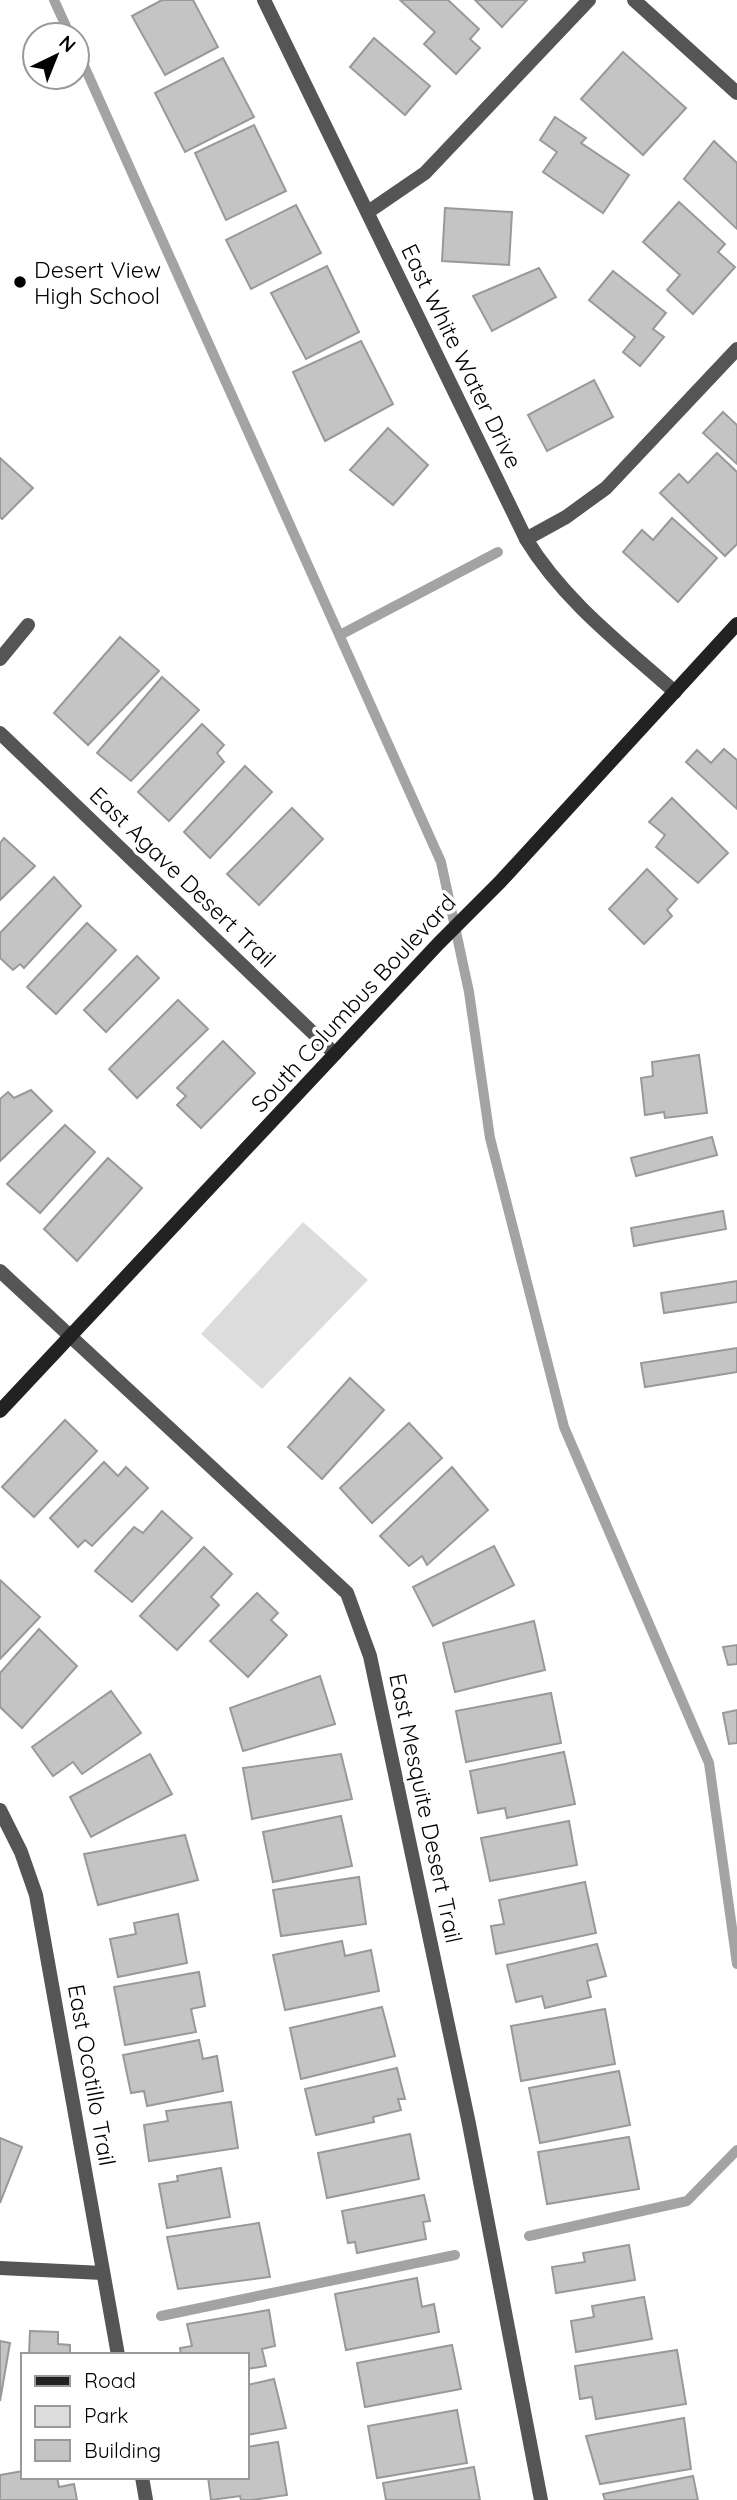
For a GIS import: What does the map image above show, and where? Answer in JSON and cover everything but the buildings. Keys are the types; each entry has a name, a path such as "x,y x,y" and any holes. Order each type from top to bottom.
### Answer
{"street":[{"name":"East White Water Drive","path":"264,0 526,540 538,560 576,604 675,692"},
{"path":"368,212 425,173 589,0"},
{"path":"634,0 737,93"},
{"path":"526,540 566,517 606,488 737,349"},
{"name":"South Columbus Boulevard","path":"0,1411 439,943 500,882 737,624"},
{"path":"0,659 28,625"},
{"name":"East Agave Desert Trail","path":"0,733 335,1054"},
{"name":"East Mesquite Desert Trail","path":"0,1271 347,1593 370,1656 470,2124 541,2500"},
{"name":"East Ocotillo Trail","path":"0,1810 21,1852 36,1895 105,2270 103,2273 118,2353"},
{"path":"0,2269 103,2273"},
{"path":"142,2479 146,2500"}],"green space":[{"path":"303,1222 368,1280 262,1389 201,1334"}],"waterway":[{"path":"54,0 64,21"},
{"path":"91,81 441,862 469,992 490,1138 564,1427 709,1763 737,1964"},
{"path":"340,635 498,552"},
{"path":"529,2236 687,2201 737,2150"},
{"path":"161,2316 455,2255"}],"place":[{"name":"Desert View High School","path":"20,282"}]}
